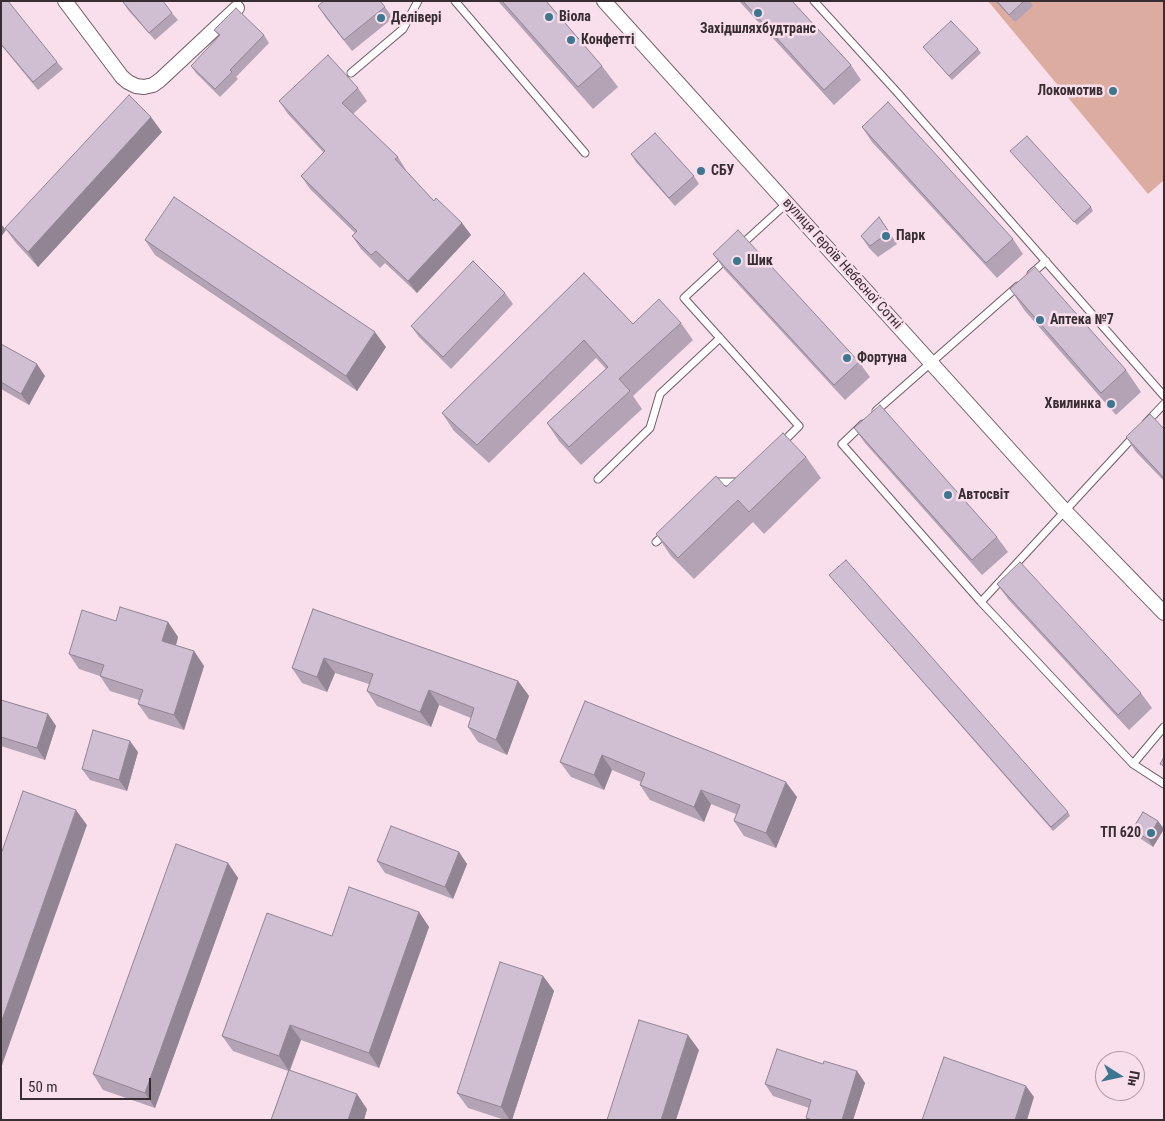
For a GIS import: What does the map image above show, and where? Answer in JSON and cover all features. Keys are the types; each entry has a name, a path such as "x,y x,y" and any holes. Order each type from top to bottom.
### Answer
{"street":[{"path":"65,1 122,77 136,86 144,87 153,85 160,80 237,8"},
{"name":"вулиця Героїв Небесної Сотні","path":"607,2 930,363 1065,511 1164,613"}],"lane":[{"path":"351,73 403,29 418,1"},
{"path":"455,1 585,153"},
{"path":"814,1 896,91 1164,396"},
{"path":"738,248 787,202"},
{"path":"731,254 684,298 799,426 779,447"},
{"path":"1046,261 894,394 842,444 981,602 1133,764 1164,784"},
{"path":"598,479 650,428 660,394 720,338"},
{"path":"1144,425 1164,404"},
{"path":"981,602 1137,432"},
{"path":"710,489 717,482 744,482"},
{"path":"656,542 669,529"},
{"path":"1133,764 1164,727"}],"shaded area":[{"name":"Локомотив","path":"988,1 1164,1 1164,180 1148,194"}],"building":[{"path":"1,1 8,1 57,62 33,82 1,44"},
{"path":"124,1 163,1 172,13 149,33"},
{"path":"324,1 380,1 385,7 344,40 318,6"},
{"path":"502,1 546,1 602,66 578,87"},
{"path":"743,1 792,1 851,65 824,90"},
{"path":"997,1 1024,1 1009,15"},
{"path":"236,8 264,35 230,70 232,72 215,89 191,66 220,35 214,30"},
{"path":"951,21 978,49 949,76 923,47"},
{"path":"328,55 358,88 342,103 398,157 395,159 434,201 436,198 462,223 408,281 376,251 371,255 352,236 357,231 301,176 325,151 279,101"},
{"path":"129,95 151,117 28,252 5,228"},
{"path":"888,102 1013,239 986,263 862,127"},
{"path":"655,133 694,176 669,198 631,154"},
{"path":"1027,136 1091,207 1074,222 1010,151"},
{"path":"174,197 375,332 346,376 145,240"},
{"path":"879,217 889,232 870,246 861,236"},
{"path":"738,230 859,362 834,385 713,254"},
{"path":"473,261 505,293 443,357 411,326"},
{"path":"1035,267 1126,370 1101,393 1010,289"},
{"path":"584,273 633,324 659,299 681,323 619,379 630,391 569,447 547,423 608,367 584,340 477,445 442,413"},
{"path":"1,344 37,364 21,394 1,382"},
{"path":"880,405 997,537 972,560 854,428"},
{"path":"1150,414 1164,429 1164,478 1126,437"},
{"path":"783,433 806,457 749,512 738,500 678,558 656,534 716,476 726,487"},
{"path":"846,560 1068,812 1051,827 829,575"},
{"path":"1020,562 1141,693 1118,715 997,584"},
{"path":"120,607 168,622 162,641 194,651 174,715 138,704 143,690 100,676 104,665 69,654 82,610 116,621"},
{"path":"313,609 518,681 496,740 468,727 474,708 429,690 420,712 367,691 373,674 324,658 317,677 292,668"},
{"path":"1,700 48,714 37,748 1,737"},
{"path":"585,701 786,782 766,833 734,821 740,805 701,790 694,807 640,785 645,773 602,755 594,775 560,762"},
{"path":"93,730 130,741 119,780 82,769"},
{"path":"1164,757 1164,766 1160,764"},
{"path":"23,791 76,810 1,1023 1,854"},
{"path":"1143,812 1158,821 1148,839 1132,830"},
{"path":"391,826 459,852 445,887 377,861"},
{"path":"176,844 228,863 145,1093 93,1074"},
{"path":"349,887 419,912 369,1053 290,1025 279,1056 222,1036 267,913 332,936"},
{"path":"500,962 543,976 501,1107 457,1093"},
{"path":"639,1020 688,1035 661,1120 607,1120"},
{"path":"777,1049 823,1064 824,1061 857,1071 842,1120 813,1120 806,1118 811,1100 765,1084"},
{"path":"944,1057 1026,1086 1015,1120 922,1120"},
{"path":"289,1070 357,1094 348,1120 271,1120"}],"place":[{"name":"Західшляхбудтранс","path":"758,13"},
{"name":"Віола","path":"549,17"},
{"name":"Делівері","path":"381,18"},
{"name":"Конфетті","path":"571,40"},
{"name":"Локомотив","path":"1113,91"},
{"name":"СБУ","path":"701,171"},
{"name":"Парк","path":"886,236"},
{"name":"Шик","path":"737,261"},
{"name":"Аптека №7","path":"1040,320"},
{"name":"Фортуна","path":"847,358"},
{"name":"Хвилинка","path":"1111,404"},
{"name":"Автосвіт","path":"948,495"},
{"name":"ТП 620","path":"1151,833"}]}
